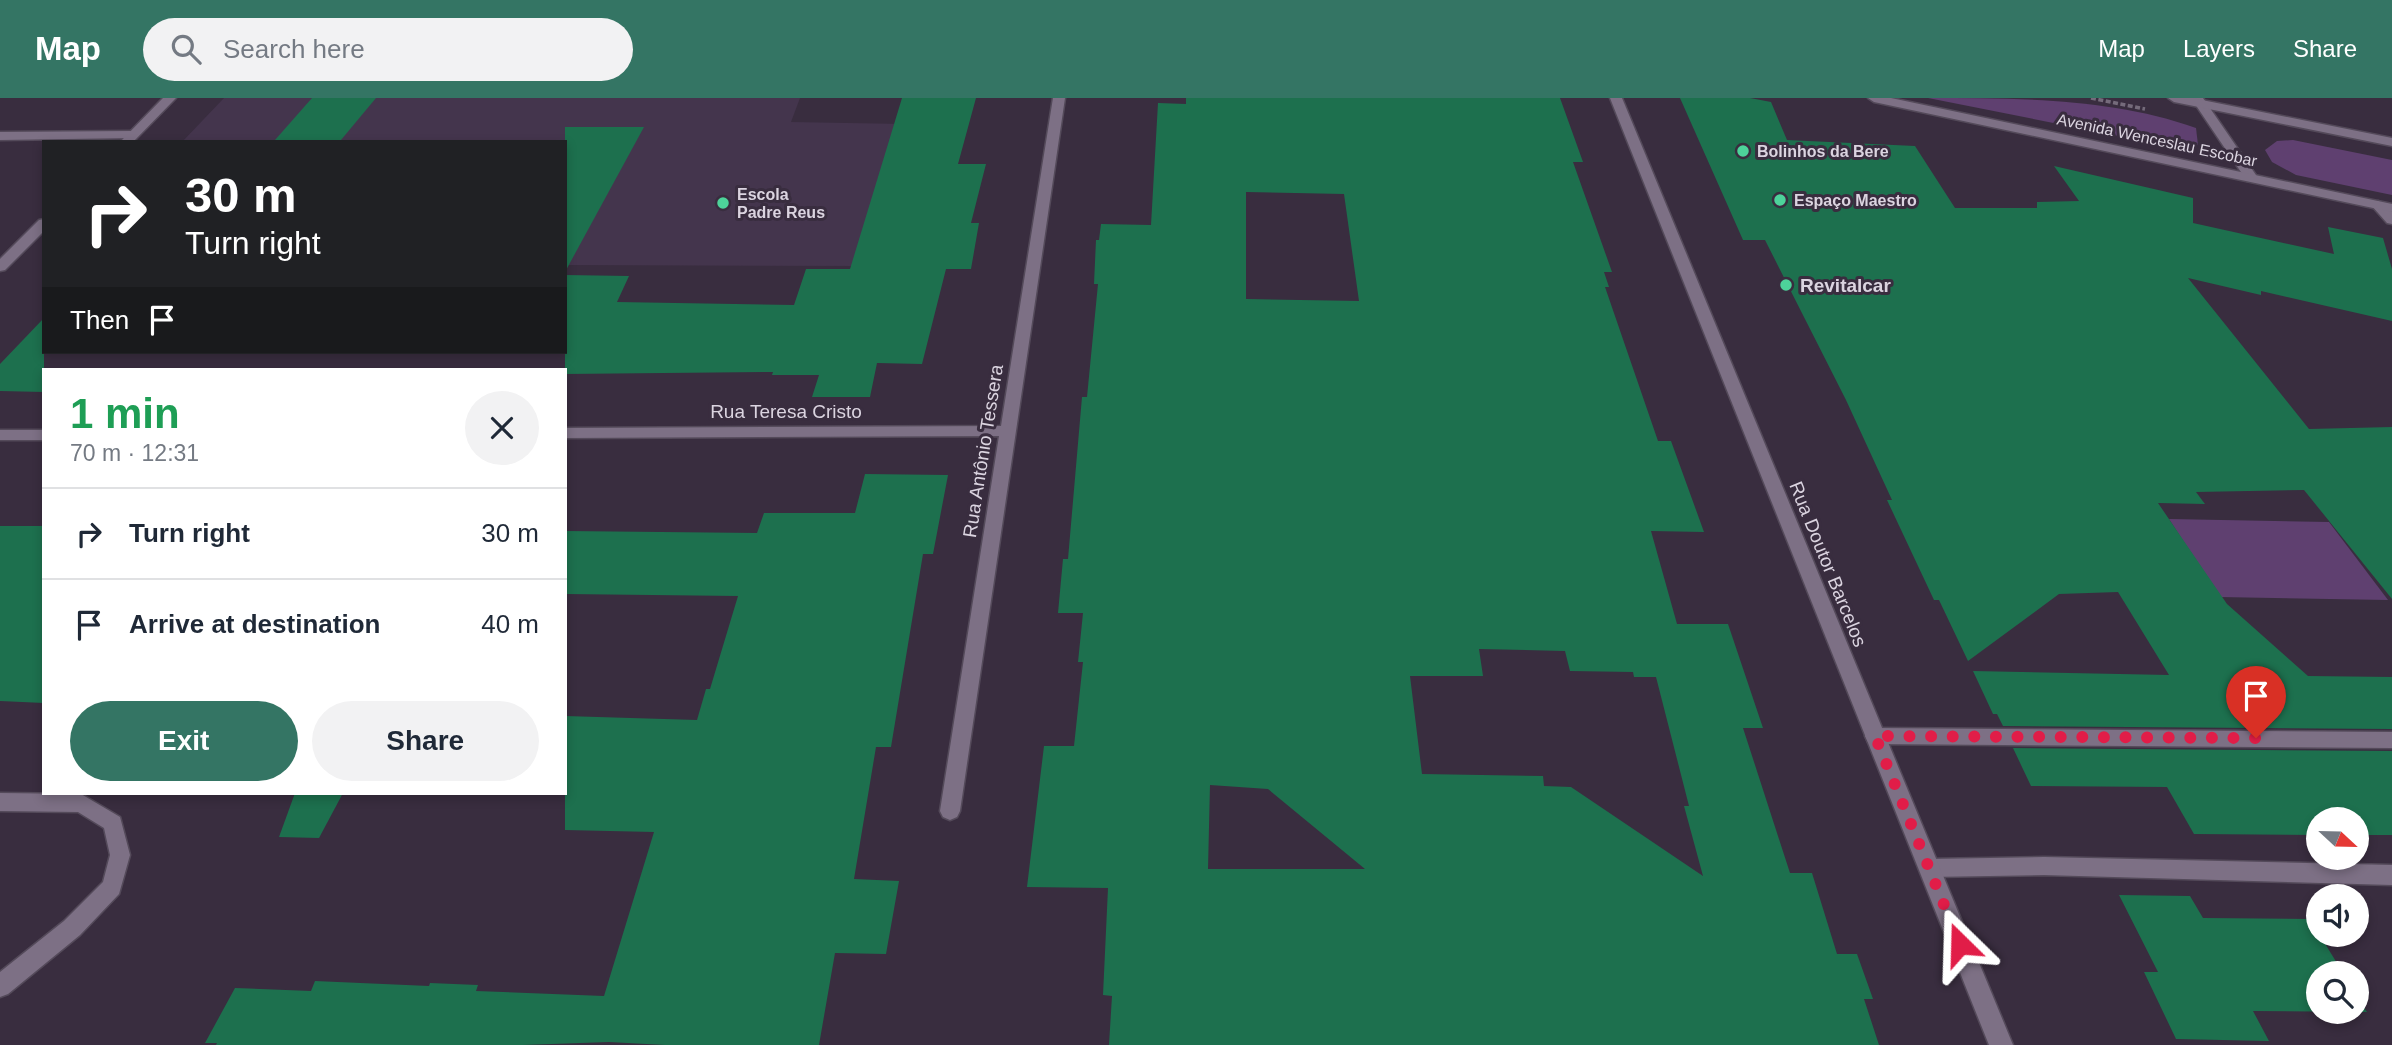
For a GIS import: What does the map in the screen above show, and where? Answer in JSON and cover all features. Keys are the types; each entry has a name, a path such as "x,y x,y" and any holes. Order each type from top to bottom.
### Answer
{"street":[{"path":"0,136 129,139 170,98"},
{"name":"Rua Antônio Tessera","path":"950,811 1059,98"},
{"name":"Rua Doutor Barcelos","path":"1615,98 2001,1045"},
{"name":"Avenida Wenceslau Escobar","path":"1874,98 2385,206"},
{"path":"2174,98 2392,142"},
{"path":"2199,101 2252,178"},
{"path":"2385,206 2392,219"},
{"path":"1,266 42,225"},
{"name":"Rua Teresa Cristo","path":"567,433 1008,431"},
{"path":"0,435 42,435"},
{"path":"1875,736 2392,740"},
{"path":"0,802 81,803 113,823 120,855 112,887 72,928 0,986"},
{"path":"1929,868 2044,866 2392,875"}],"shaded area":[{"name":"Escola Padre Reus","path":"224,98 800,98 791,122 904,124 862,266 567,265 567,140 184,140"},
{"path":"1928,98 1996,98 2098,105 2164,118 2196,128 2198,145 2179,148"},
{"path":"2293,140 2392,160 2392,195 2296,175 2272,162 2265,150 2277,141"},
{"path":"2169,519 2329,522 2388,600 2219,597"}],"building":[{"path":"312,98 376,98 341,140 275,140"},
{"path":"902,98 976,98 958,164 986,164 971,223 979,223 971,269 946,269 922,364 877,363 870,397 812,397 819,375 772,375 773,372 567,374 567,275 629,276 617,302 794,305 806,269 850,269"},
{"path":"1186,98 1560,98 1583,162 1573,162 1612,272 1604,272 1609,287 1605,287 1658,441 1671,441 1704,532 1651,531 1677,624 1728,624 1763,728 1743,728 1790,873 1812,873 1837,954 1857,954 1873,999 1864,999 1879,1045 1109,1045 1112,996 1103,995 1108,888 1027,887 1044,746 1074,746 1083,662 1078,662 1083,613 1058,613 1063,559 1068,559 1082,397 1087,397 1098,284 1094,284 1096,240 1099,240 1101,224 1151,225 1158,103 1186,104","holes":["1246,192 1344,194 1359,301 1246,299","1479,649 1565,651 1570,671 1633,672 1634,677 1656,677 1689,806 1684,806 1703,876 1571,787 1544,786 1543,776 1422,774 1410,676 1483,676","1210,785 1268,789 1365,869 1208,869"]},
{"path":"1680,98 1750,98 1771,102 1787,140 1915,146 1955,208 2037,208 2037,202 2079,201 2054,166 2193,198 2193,223 2334,254 2328,227 2383,238 2392,269 2392,321 2261,291 2261,295 2188,278 2309,429 2392,427 2392,599 2304,490 2196,492 2205,504 2158,503 2227,604 2308,676 2392,677 2392,729 2003,726 1997,714 1993,714 1973,671 2169,675 2118,592 2059,594 1968,661 1939,600 1934,600 1887,500 1892,500 1846,400 1765,240 1743,240"},
{"path":"565,127 644,127 567,268 567,140"},
{"path":"42,320 42,392 0,391 0,364"},
{"path":"865,474 948,475 933,554 923,554 891,747 876,747 854,879 899,881 886,954 835,953 819,1045 665,1045 609,1042 523,1045 205,1043 235,988 311,991 315,981 429,986 430,983 478,985 476,991 604,996 654,832 565,830 567,716 697,720 706,689 710,689 738,596 567,594 567,531 757,533 764,513 855,513"},
{"path":"0,526 42,526 42,703 0,701"},
{"path":"2013,748 2392,751 2392,835 2370,835 2370,807 2306,807 2306,835 2194,834 2167,787 2031,786"},
{"path":"294,795 342,795 319,838 279,837"},
{"path":"2119,895 2190,896 2203,918 2306,919 2306,947 2327,947 2336,961 2306,961 2306,1012 2253,1011 2269,1041 2176,1039 2144,972 2158,972"}],"place":[{"name":"Bolinhos da Bere","path":"1743,151"},
{"name":"Espaço Maestro","path":"1780,200"},
{"name":"Escola Padre Reus","path":"723,203"},
{"name":"Revitalcar","path":"1786,285"}],"route":[{"path":"1960,944 1875,736 2256,738"}]}
